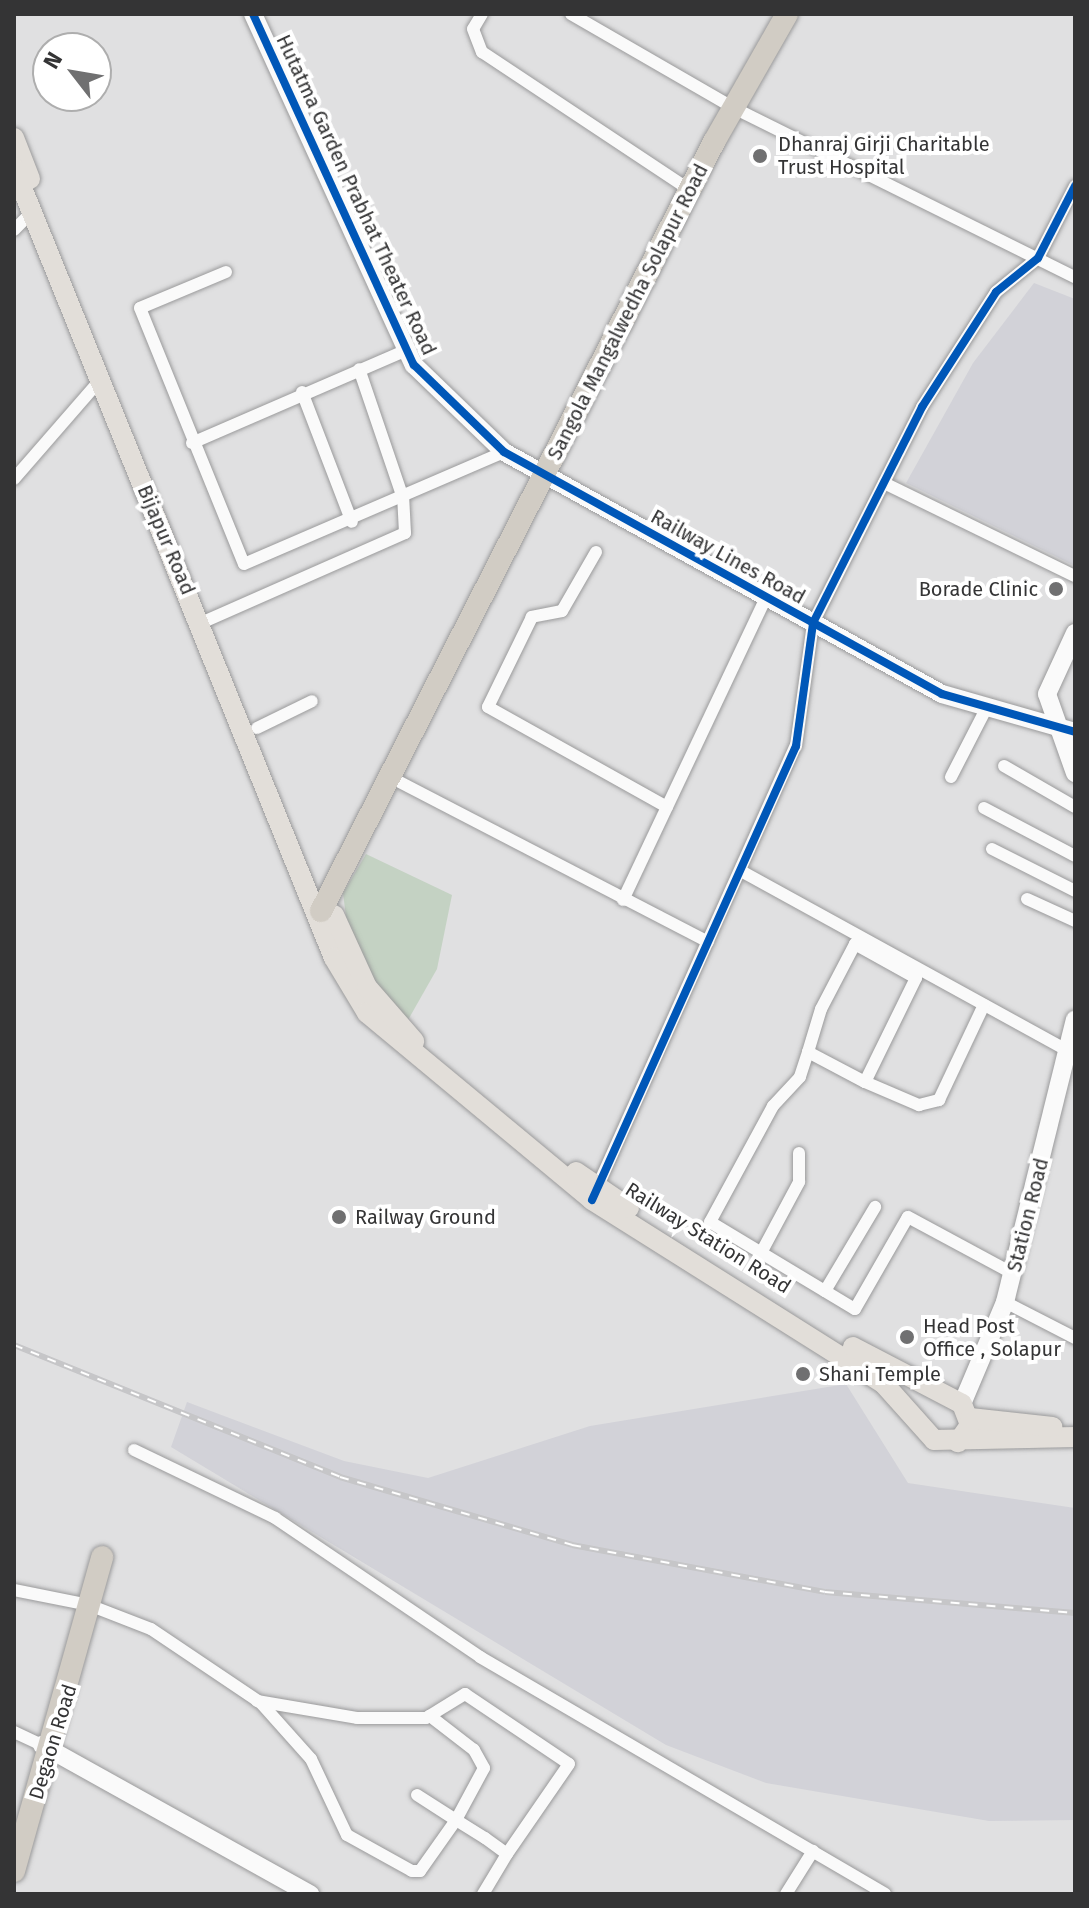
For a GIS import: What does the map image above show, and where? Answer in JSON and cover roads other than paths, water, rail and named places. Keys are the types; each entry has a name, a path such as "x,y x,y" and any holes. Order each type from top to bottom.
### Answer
{"highway":[{"name":"Sangola Mangalwedha Solapur Road","path":"325,904 690,190 787,14"},
{"name":"Degaon Road","path":"14,1871 46,1747 102,1557"},
{"name":"Degaon Road","path":"14,1835 46,1747"}],"main road":[{"path":"14,138 206,621 257,728 325,904"},
{"name":"Bijapur Road","path":"14,168 100,380 325,904"},
{"name":"Railway Station Road","path":"325,904 334,958 376,1022 594,1194 884,1384 925,1427"},
{"name":"Railway Station Road","path":"594,1194 959,1407"},
{"path":"958,1442 959,1407"},
{"path":"1075,1426 959,1407 930,1410 925,1427 939,1443 1075,1437"}],"street":[{"path":"482,14 473,29 482,52 690,190"},
{"path":"571,14 734,108 1075,277"},
{"name":"Hutatma Garden Prabhat Theater Road","path":"261,18 407,350 504,452 546,475"},
{"path":"594,1194 796,746 813,623 884,483 969,332 996,292 1038,258 1075,186"},
{"path":"14,230 32,212"},
{"path":"226,272 140,308 192,443 244,564 352,522 504,452"},
{"path":"192,443 302,392 407,350"},
{"path":"206,621 405,533 403,498 359,369"},
{"path":"14,479 100,380"},
{"path":"302,392 352,522"},
{"name":"Railway Lines Road","path":"546,475 942,694 1075,732"},
{"path":"884,483 1075,576"},
{"path":"596,552 562,611 532,617 488,707 667,807"},
{"path":"623,900 766,597"},
{"path":"1075,633 1047,694 1054,728 1075,773"},
{"path":"257,728 312,701"},
{"path":"951,777 987,707"},
{"path":"1004,766 1075,807"},
{"path":"390,777 708,942"},
{"path":"984,808 1075,856"},
{"path":"992,849 1075,891"},
{"path":"741,871 1068,1051"},
{"path":"1027,899 1075,921"},
{"path":"865,1082 916,978 855,944 800,1077 773,1106 710,1222 855,1309 908,1217 1014,1274"},
{"path":"808,1052 865,1082 919,1105 939,1100 984,1005"},
{"name":"Station Road","path":"959,1407 1014,1274 1075,1020"},
{"path":"761,1253 799,1182 799,1153"},
{"path":"825,1291 875,1207"},
{"path":"1005,1302 1075,1338"},
{"path":"134,1450 275,1518 480,1657 885,1894"},
{"path":"14,1590 151,1629 257,1701 311,1759 347,1835 420,1871 456,1820 482,1762 430,1716"},
{"path":"257,1701 357,1718 430,1716 465,1694 569,1764 483,1894"},
{"path":"14,1732 310,1894"},
{"path":"417,1795 507,1854"},
{"path":"786,1894 813,1851"}],"railway":[{"path":"14,1345 340,1477 572,1545 825,1592 1075,1613"}],"place":[{"name":"Dhanraj Girji Charitable Trust Hospital","path":"760,156"},
{"name":"Borade Clinic","path":"1056,589"},
{"name":"Railway Ground","path":"339,1217"},
{"name":"Head Post Office , Solapur","path":"907,1337"},
{"name":"Shani Temple","path":"803,1374"}]}
